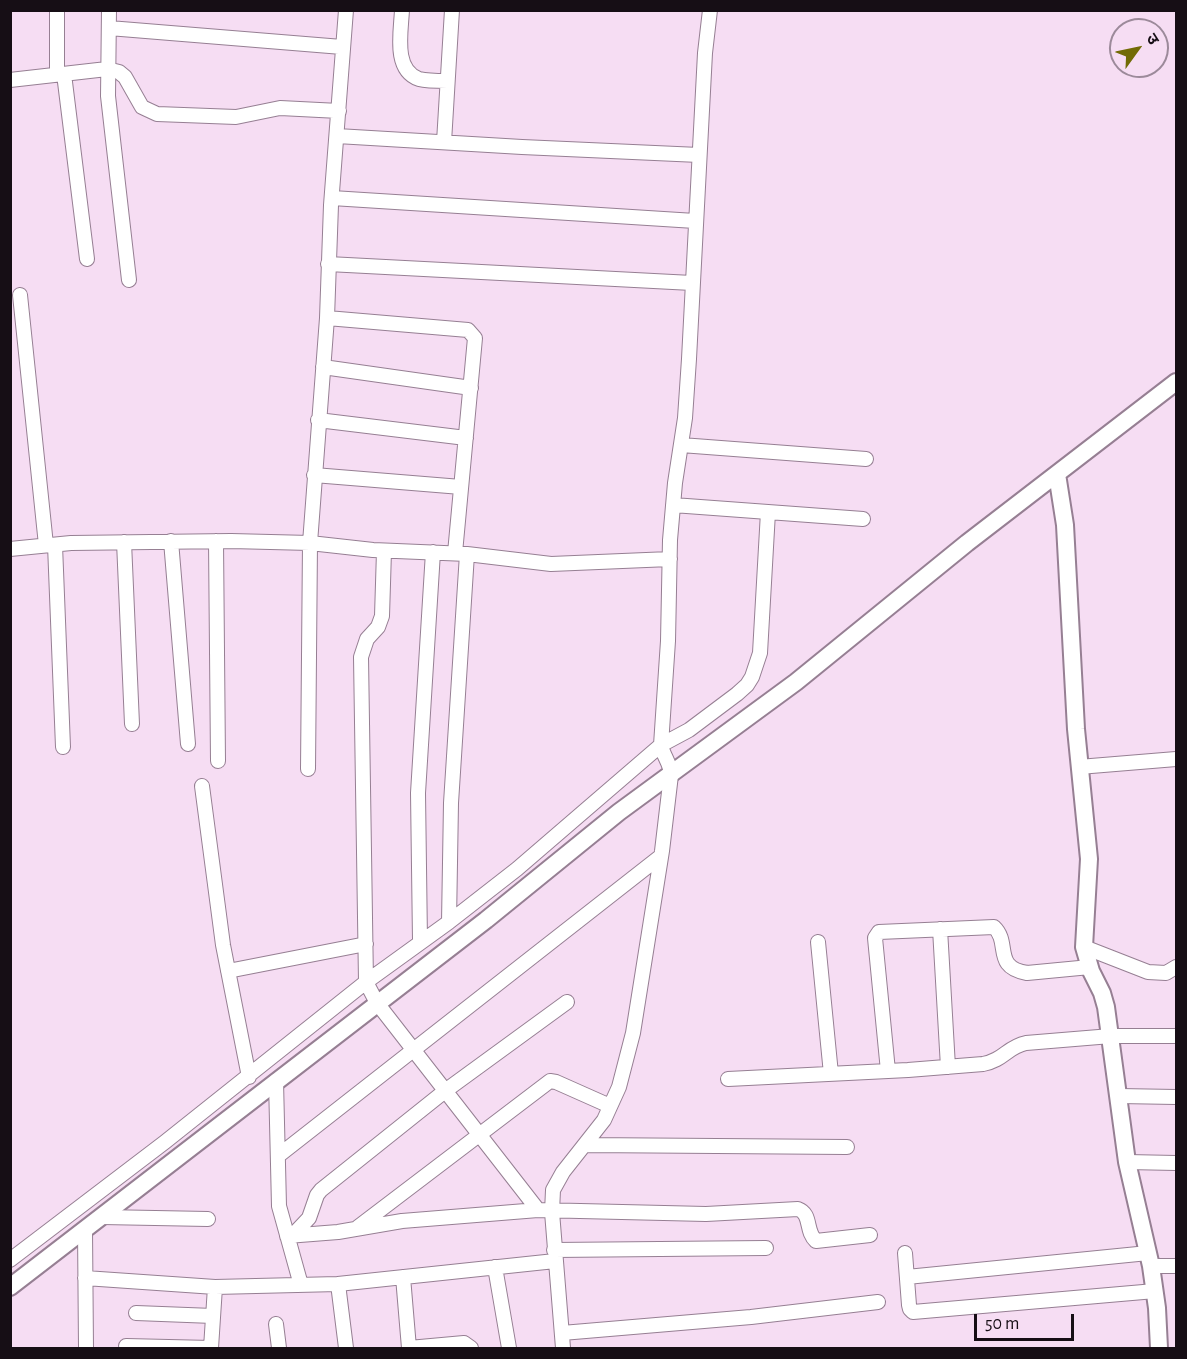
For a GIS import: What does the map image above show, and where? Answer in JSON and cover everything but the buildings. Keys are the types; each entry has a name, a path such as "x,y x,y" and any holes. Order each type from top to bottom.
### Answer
{"street":[{"path":"57,10 60,74 87,259"},
{"path":"110,10 107,69 110,128 129,280"},
{"path":"308,770 310,543 346,10"},
{"path":"402,10 401,60 406,71 420,79 447,81"},
{"path":"444,142 452,10"},
{"path":"545,1211 563,1172 604,1120 619,1087 633,1034 661,856 673,505 687,383 705,53 710,10"},
{"path":"109,28 342,47"},
{"path":"10,80 107,69 119,72 125,77 142,106 157,114 236,117 280,108 339,111"},
{"path":"337,136 699,155"},
{"path":"332,198 695,221"},
{"path":"328,264 692,282"},
{"path":"20,295 50,545 63,747"},
{"path":"327,318 468,330 475,338 461,487 461,553 451,803 449,922"},
{"path":"323,367 471,388"},
{"path":"10,1260 91,1215 276,1081 371,992 420,941 449,922 666,760 796,681 1176,382"},
{"path":"318,420 466,438"},
{"path":"681,445 866,459"},
{"path":"1057,474 1065,525 1080,767 1089,859 1084,947 1102,993 1111,1036 1127,1162 1155,1291 1159,1348"},
{"path":"315,475 461,487"},
{"path":"673,505 862,519"},
{"path":"10,1287 249,1077 371,992 486,920 610,819 666,760 689,730 747,685 760,653 768,512"},
{"path":"10,549 124,542 216,541 310,543 384,551 461,553 551,564 670,559"},
{"path":"216,541 218,761"},
{"path":"124,542 132,724"},
{"path":"171,542 188,744"},
{"path":"384,551 382,616 378,627 367,639 361,657 366,944 371,992 479,1135 545,1211 555,1256 563,1348"},
{"path":"420,941 418,793 433,552"},
{"path":"1080,767 1176,759"},
{"path":"202,786 228,971 249,1077"},
{"path":"278,1156 661,856"},
{"path":"888,1071 876,934 885,930 994,927 999,931 1005,961 1017,971 1027,973 1090,967"},
{"path":"940,928 948,1067"},
{"path":"818,942 831,1074"},
{"path":"228,971 366,944"},
{"path":"1084,947 1148,972 1166,973 1176,967"},
{"path":"290,1236 309,1218 321,1190 445,1091 567,1002"},
{"path":"728,1079 948,1067 994,1062 1004,1057 1017,1045 1026,1043 1111,1036 1176,1036"},
{"path":"276,1081 279,1206 290,1236 301,1285"},
{"path":"356,1229 550,1081 610,1106"},
{"path":"1119,1096 1176,1098"},
{"path":"586,1145 847,1147"},
{"path":"1127,1162 1176,1163"},
{"path":"290,1236 356,1229 402,1221 545,1211 706,1214 798,1209 803,1210 807,1215 809,1233 816,1240 870,1236"},
{"path":"91,1215 208,1219"},
{"path":"86,1348 85,1278 91,1215"},
{"path":"85,1278 215,1287 338,1284 495,1267 555,1256 766,1248"},
{"path":"905,1253 910,1309 917,1312 1155,1291"},
{"path":"907,1277 1149,1260 1176,1266"},
{"path":"495,1267 509,1348"},
{"path":"403,1277 409,1348 464,1343 471,1348"},
{"path":"338,1284 346,1348"},
{"path":"126,1346 211,1348 215,1287"},
{"path":"562,1333 751,1317 878,1302"},
{"path":"136,1313 213,1316"},
{"path":"276,1324 279,1348"}]}
